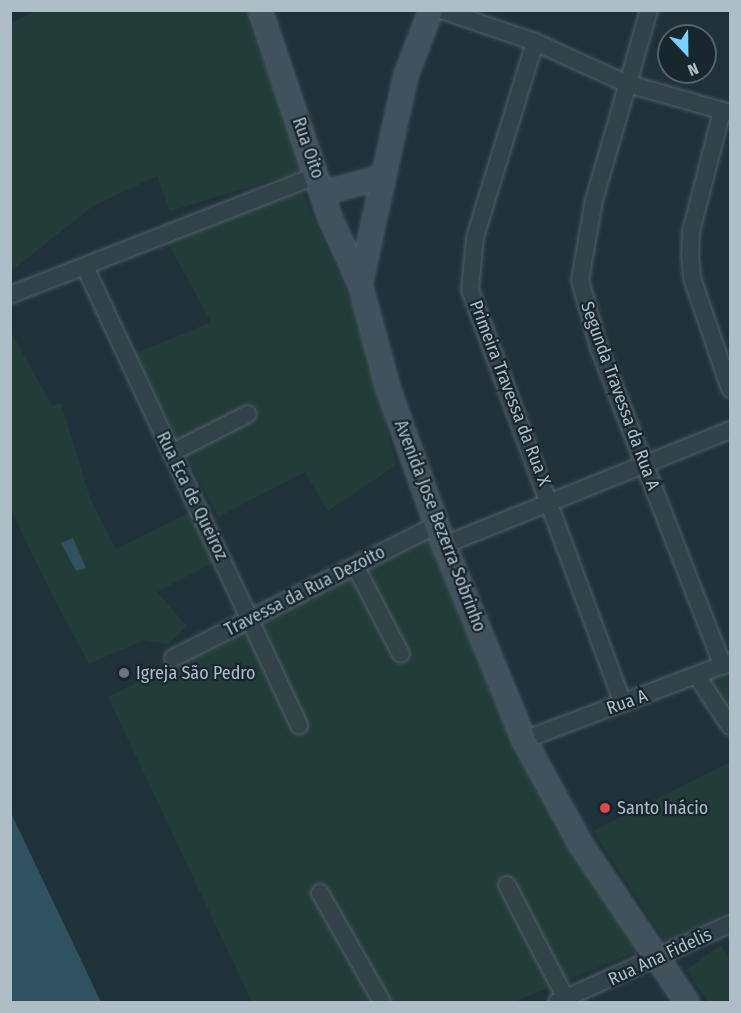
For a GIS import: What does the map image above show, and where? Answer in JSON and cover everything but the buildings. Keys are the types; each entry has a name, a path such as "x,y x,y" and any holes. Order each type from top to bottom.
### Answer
{"main road":[{"name":"Rua Oito","path":"260,10 320,184 360,284"},
{"name":"Avenida Jose Bezerra Sobrinho","path":"431,10 406,75 360,284 388,388 441,535 524,740 575,836 687,1002"},
{"path":"320,184 382,177"}],"street":[{"path":"441,10 535,42 626,83 726,112 691,232 690,255 692,278 730,389"},
{"name":"Segunda Travessa da Rua A","path":"649,10 594,200 580,280 595,338 727,664"},
{"name":"Primeira Travessa da Rua X","path":"535,42 475,237 470,290 551,501 623,704"},
{"path":"10,295 320,184"},
{"name":"Rua Eca de Queiroz","path":"85,267 251,618 299,725"},
{"path":"171,453 248,414"},
{"name":"Travessa da Rua Dezoito","path":"173,658 355,566 441,535 551,501 730,430"},
{"path":"355,566 401,654"},
{"name":"Rua A","path":"524,740 727,664"},
{"path":"697,676 730,726"},
{"path":"507,885 561,1001"},
{"path":"320,893 382,1002"},
{"name":"Rua Ana Fidelis","path":"561,1001 658,959 730,924"}],"green space":[{"path":"35,11 244,11 305,170 170,211 157,176 93,206 11,271 11,23"},
{"path":"302,192 361,324 396,465 328,511 305,472 218,517 134,354 211,322 165,238"},
{"path":"10,330 52,406 61,403 90,498 116,549 191,512 214,562 157,592 187,626 168,644 144,640 89,664 49,589 11,510"},
{"path":"426,536 497,709 577,859 638,951 514,1002 252,1002 108,697"},
{"path":"730,671 730,711 709,681"},
{"path":"730,762 730,910 666,943 593,831"},
{"path":"721,945 730,961 730,1002 708,1002 686,970"}],"water":[{"path":"73,538 86,568 76,571 61,543"},
{"path":"11,813 101,1002 11,1002"}],"place":[{"name":"Igreja São Pedro","path":"124,673"},
{"name":"Santo Inácio","path":"605,808"}]}
